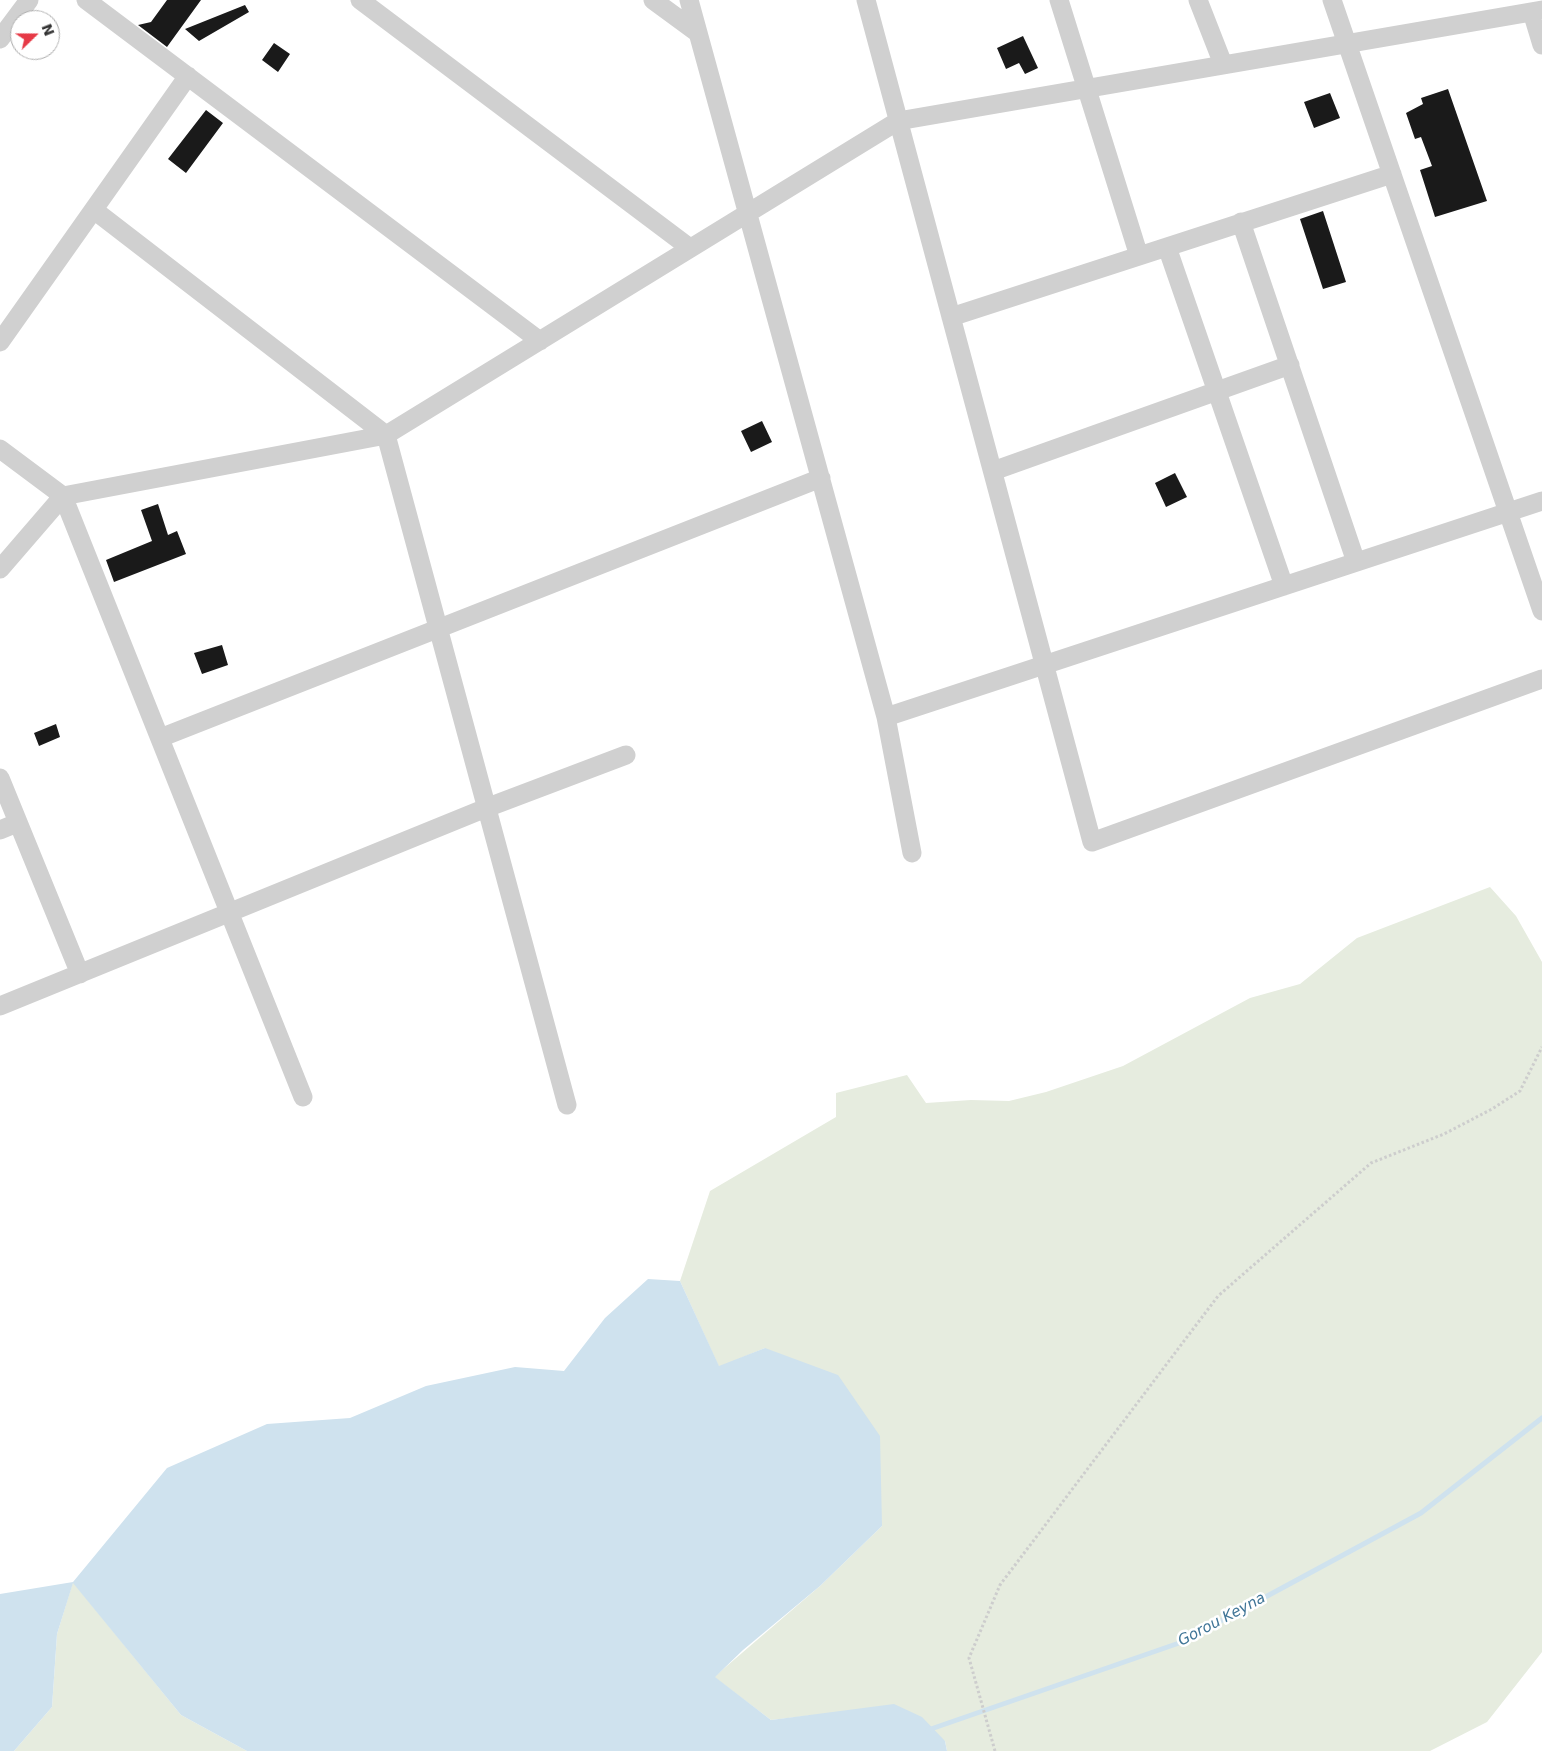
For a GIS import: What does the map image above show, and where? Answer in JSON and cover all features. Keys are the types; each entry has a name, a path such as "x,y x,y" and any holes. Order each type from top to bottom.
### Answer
{"street":[{"path":"0,39 29,0"},
{"path":"86,0 540,340"},
{"path":"360,0 690,248"},
{"path":"653,0 698,33"},
{"path":"689,0 886,717 912,853"},
{"path":"866,0 1092,842 1542,679"},
{"path":"1059,0 1138,256"},
{"path":"1198,0 1223,64"},
{"path":"1332,0 1542,611"},
{"path":"0,569 63,496 386,435 898,121 1347,43 1506,8 1537,11 1542,45"},
{"path":"0,342 188,76"},
{"path":"951,317 1392,174"},
{"path":"94,210 386,435 567,1105"},
{"path":"1241,222 1356,562"},
{"path":"1167,246 1284,586"},
{"path":"992,471 1290,365"},
{"path":"0,449 63,496 303,1097"},
{"path":"160,738 821,478"},
{"path":"886,717 1542,501"},
{"path":"0,1006 486,808 626,755"},
{"path":"0,778 8,826 80,974"}],"path":[{"path":"995,1751 969,1658 1000,1585 1218,1296 1371,1163 1444,1134 1492,1109 1520,1090 1542,1048"}],"shaded area":[{"path":"1490,887 1516,916 1542,962 1542,1652 1487,1722 1430,1751 947,1751 945,1741 831,1713 771,1720 714,1677 820,1586 882,1526 765,1348 719,1367 680,1281 710,1191 836,1117 836,1093 907,1075 926,1103 971,1100 1009,1101 1046,1092 1123,1066 1250,998 1300,984 1357,938"},
{"path":"73,1582 181,1715 247,1751 14,1751 52,1707 57,1634"}],"water":[{"path":"648,1279 680,1281 719,1366 765,1348 838,1375 880,1436 882,1526 820,1586 743,1650 715,1677 771,1720 894,1704 922,1717 945,1741 947,1751 247,1751 181,1715 73,1583 57,1634 52,1707 14,1751 0,1751 0,1594 73,1582 167,1468 267,1424 350,1418 426,1386 515,1367 564,1371 605,1318"}],"building":[{"path":"167,0 201,0 167,47 138,25 151,22"},
{"path":"245,5 249,12 199,41 185,29"},
{"path":"1023,36 1038,68 1025,74 1019,63 1006,69 997,48"},
{"path":"274,43 290,54 278,72 262,60"},
{"path":"1448,89 1487,201 1435,217 1420,170 1432,166 1421,137 1415,139 1406,113 1423,104 1421,98"},
{"path":"1330,93 1340,118 1314,128 1304,102"},
{"path":"206,110 223,123 186,173 168,159"},
{"path":"1323,211 1346,282 1323,289 1300,219"},
{"path":"762,421 772,442 751,452 741,431"},
{"path":"1175,473 1187,497 1166,507 1155,483"},
{"path":"158,504 168,535 177,531 186,554 114,582 106,560 152,541 141,510"},
{"path":"222,645 228,665 202,674 194,653"},
{"path":"56,724 60,737 39,746 34,733"}],"waterway":[{"name":"Gorou Keyna","path":"928,1730 1182,1642 1421,1513 1542,1418"}]}
